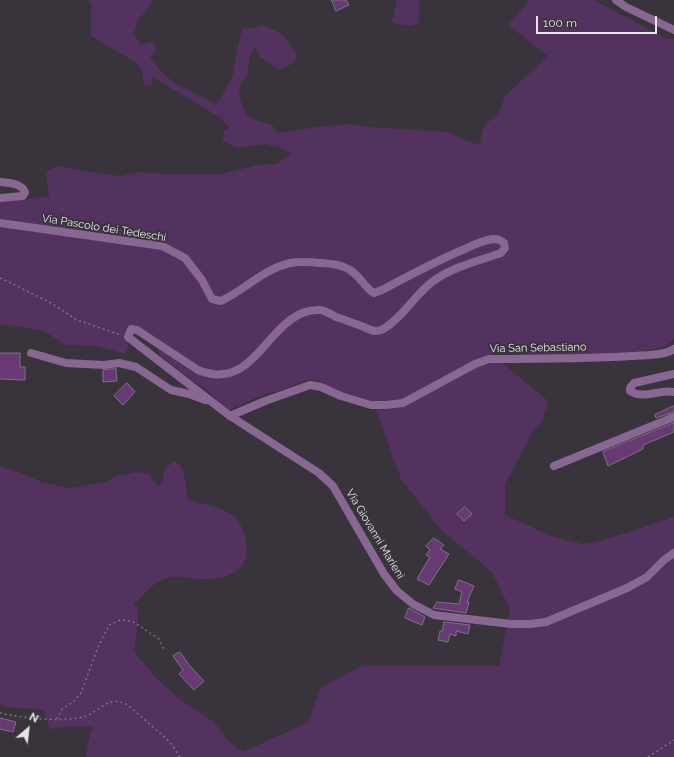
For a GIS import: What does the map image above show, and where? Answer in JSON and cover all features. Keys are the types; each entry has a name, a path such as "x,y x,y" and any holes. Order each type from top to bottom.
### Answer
{"street":[{"path":"616,0 632,10 674,30"},
{"path":"0,182 20,186 25,192 24,196 0,198"},
{"name":"Via Pascolo dei Tedeschi","path":"0,223 162,246 185,258 202,280 212,299 221,302 262,275 290,263 305,262 335,264 350,269 360,277 367,289 374,293 432,263 484,241 494,239 500,240 504,243 505,248 501,253 449,272 432,282 416,296 389,325 382,330 374,331 320,310 296,315 285,324 247,364 233,372 222,374 205,373 184,362 138,330 130,329 128,336"},
{"name":"Via Giovanni Marieni","path":"128,336 230,416 318,473 333,486 384,574 397,591 413,604 434,615 511,624 546,622 628,588 646,577 674,553"},
{"name":"Via San Sebastiano","path":"230,416 265,401 310,385 321,387 340,396 371,405 386,405 403,403 475,364 488,359 601,358 656,354 672,351 674,349"},
{"path":"31,353 66,363 104,365 120,363 136,367 171,390 213,402"},
{"path":"674,374 634,383 630,388 630,391 641,395 668,391 674,392"},
{"path":"554,466 674,417"}],"path":[{"path":"0,278 51,303 77,320 98,328 128,336"},
{"path":"57,719 62,709 73,702 81,693 98,647 109,625 120,620 132,621 159,639 164,650"},
{"path":"0,713 14,717 57,719 83,717 111,701 122,702 128,704 170,742 180,757"},
{"path":"648,757 674,740"}],"shaded area":[{"path":"88,0 153,0 137,21 134,35 141,45 154,41 156,51 150,58 161,72 176,84 216,104 233,75 243,27 252,28 263,25 282,34 298,56 292,64 278,70 260,57 256,46 249,57 248,73 240,86 239,97 246,114 256,120 272,125 278,133 351,124 369,127 449,132 459,138 479,145 483,129 487,123 498,114 502,107 504,97 548,56 508,25 530,0 594,0 665,38 674,39 674,339 664,347 638,352 591,356 491,354 548,401 542,421 533,431 505,484 505,515 551,536 582,544 627,533 674,517 674,757 86,757 93,727 71,726 50,729 43,710 7,707 0,704 0,466 41,482 69,488 107,482 117,476 136,472 149,474 158,486 162,484 165,469 173,462 180,464 182,468 187,490 187,499 226,511 237,519 245,536 247,548 243,565 238,570 223,577 203,579 172,577 163,579 155,584 133,606 137,607 138,622 134,652 156,678 178,698 214,722 229,742 243,752 309,722 320,688 362,666 499,666 510,609 492,572 442,531 401,479 373,401 340,391 317,381 309,380 263,395 228,410 207,390 191,380 160,355 152,337 135,325 128,325 124,331 129,341 126,354 97,346 66,345 44,331 17,326 0,325 0,201 22,200 49,196 46,171 58,166 121,176 141,172 162,174 221,174 258,165 277,164 291,154 280,147 265,144 237,148 223,141 224,130 230,128 221,118 153,77 151,87 144,84 142,69 135,62 91,36 92,5"},
{"path":"397,0 419,0 418,23 405,26 392,22"}],"building":[{"path":"332,0 346,0 349,5 336,11"},
{"path":"0,353 20,353 20,367 25,367 25,380 0,379"},
{"path":"116,369 117,381 103,382 103,370"},
{"path":"127,383 135,392 123,405 114,396"},
{"path":"674,406 674,412 656,418 655,415"},
{"path":"674,423 674,432 643,445 643,449 608,466 603,452"},
{"path":"465,507 472,514 464,521 457,514"},
{"path":"434,538 444,545 440,549 449,554 429,585 417,579 430,557 426,555 430,550 426,546"},
{"path":"459,580 474,586 467,602 469,602 466,613 433,608 437,602 459,604 462,592 455,589"},
{"path":"409,608 425,617 422,625 405,618"},
{"path":"444,622 470,625 468,634 456,631 456,636 450,634 448,642 438,640"},
{"path":"180,652 189,665 204,681 194,690 179,674 183,670 173,656"},
{"path":"0,718 16,722 13,732 0,729"}]}
